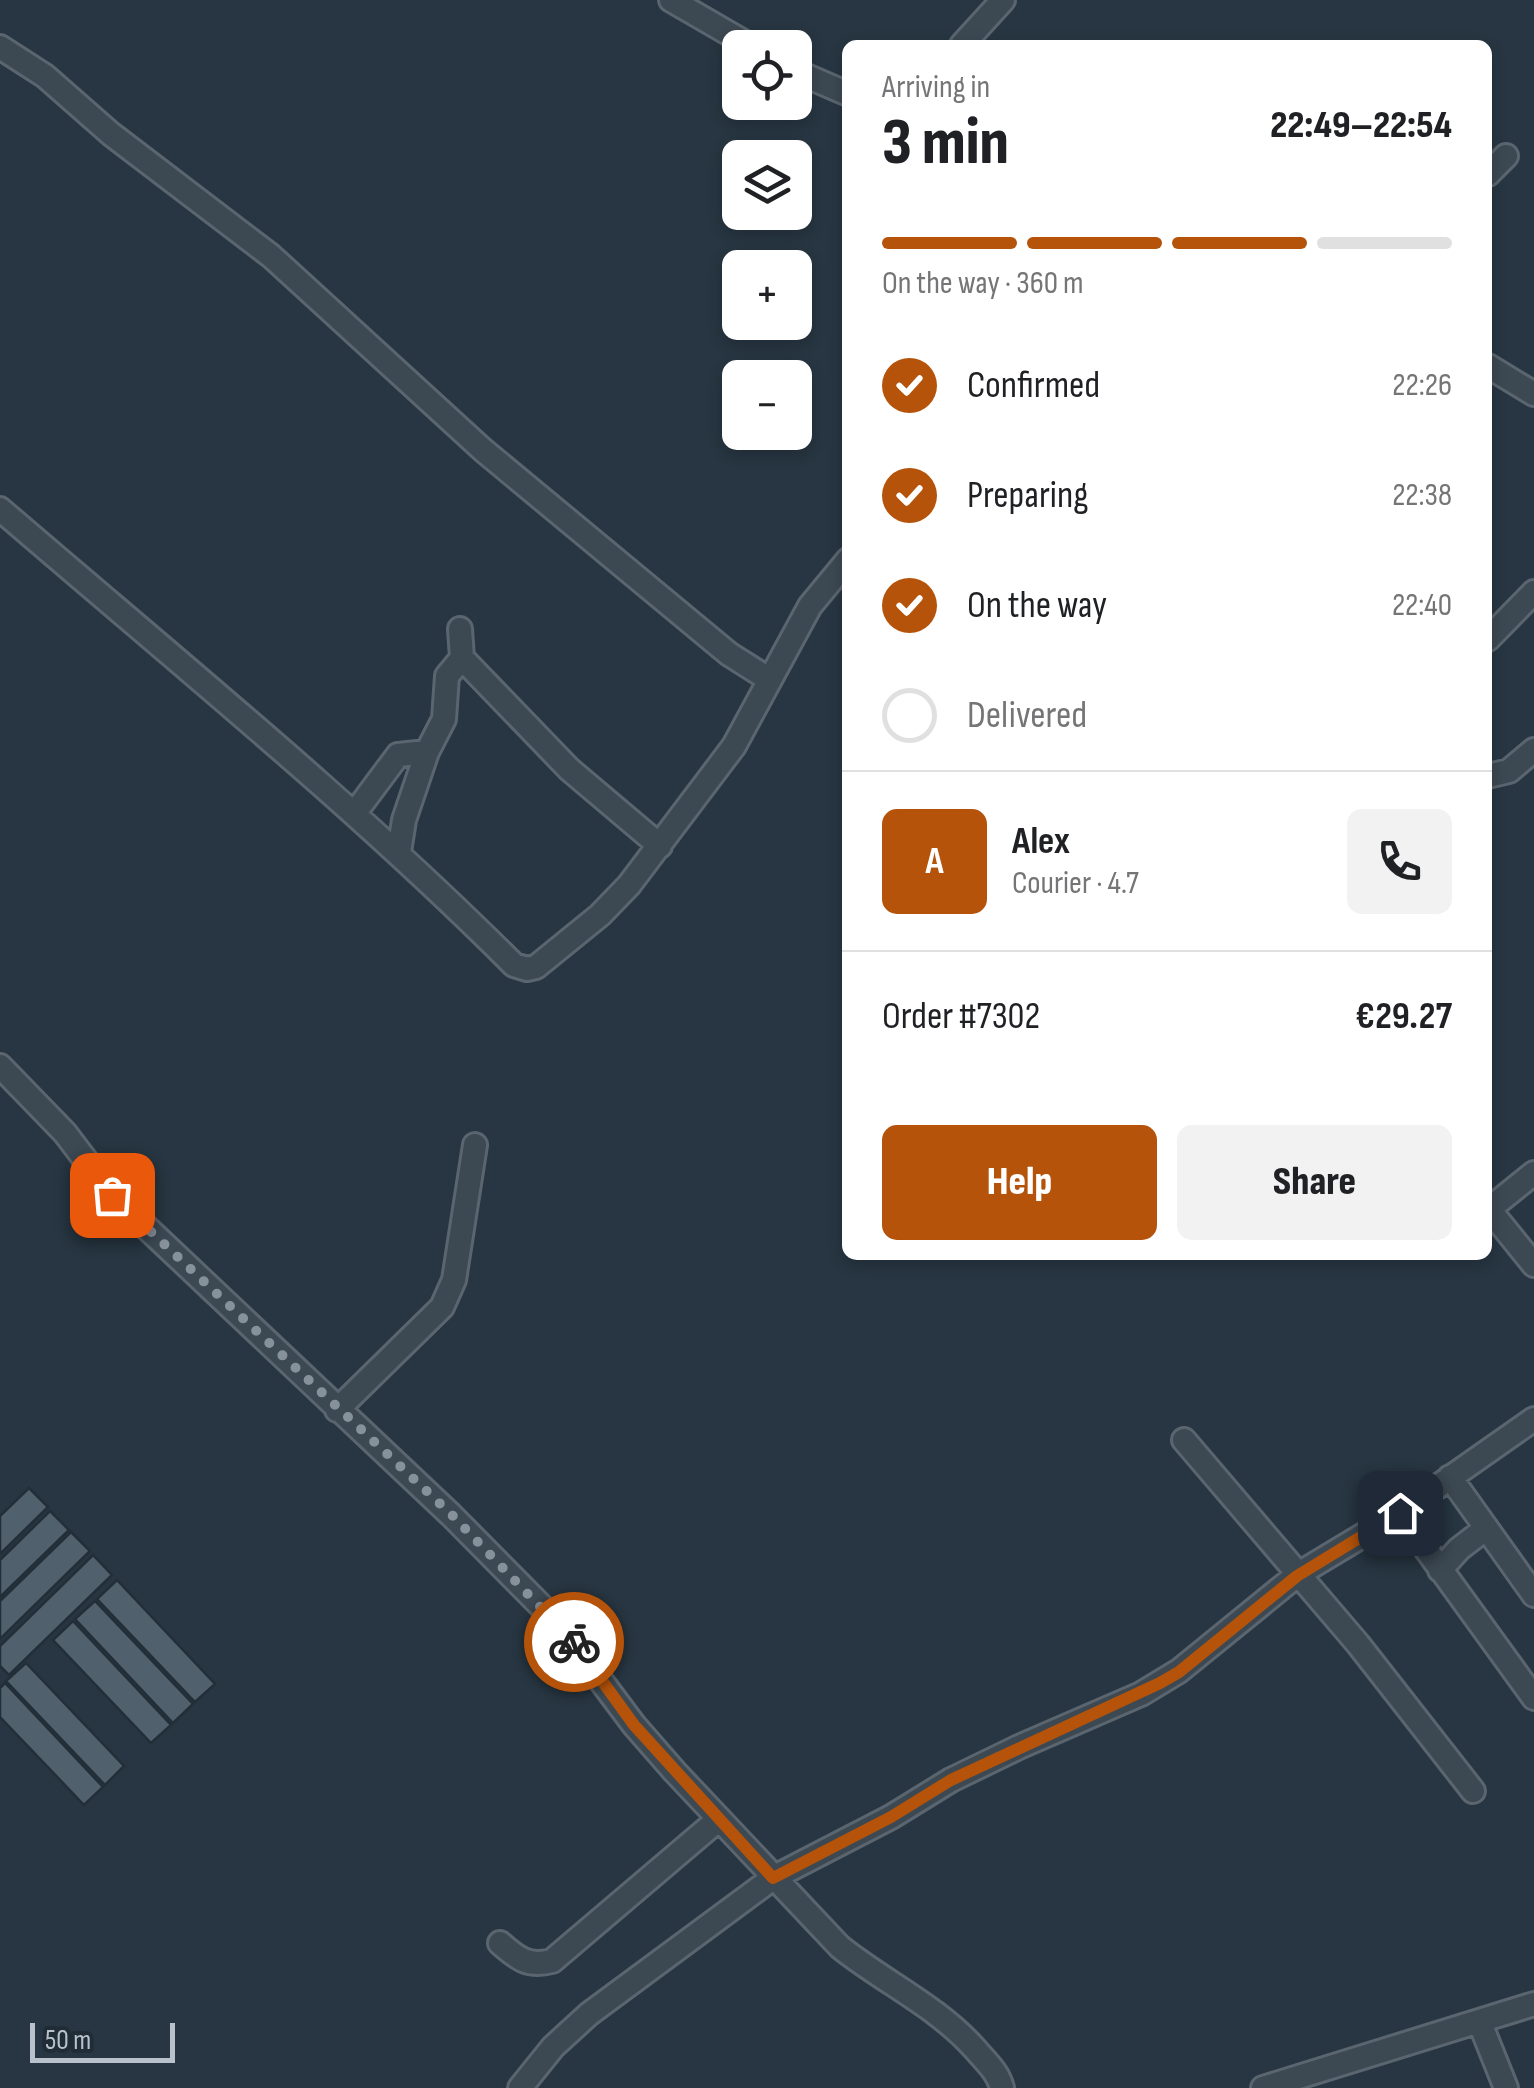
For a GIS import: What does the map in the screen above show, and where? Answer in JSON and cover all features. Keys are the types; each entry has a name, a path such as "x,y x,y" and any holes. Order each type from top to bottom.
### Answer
{"street":[{"path":"672,0 723,30"},
{"path":"967,40 1003,0"},
{"path":"0,46 45,76 111,134 270,256 483,450 730,654 770,680"},
{"path":"812,78 842,91"},
{"path":"1492,170 1506,156"},
{"path":"1492,368 1534,394"},
{"path":"0,509 399,852 514,965 527,968 561,948 629,886 734,746 810,606 842,567"},
{"path":"1492,635 1534,592"},
{"path":"460,629 462,658 569,769 660,846"},
{"path":"399,852 404,820 426,752 444,719 447,676 462,658"},
{"path":"1492,775 1509,771 1534,750"},
{"path":"354,814 398,756 426,752"},
{"path":"0,1066 64,1133 112,1195 451,1514 557,1622 634,1725 840,1947 866,1968 941,2014 998,2074 1002,2088"},
{"path":"337,1410 442,1307 454,1280 475,1145"},
{"path":"1534,1174 1493,1206 1492,1212 1534,1266"},
{"path":"520,2088 553,2047 589,2014 773,1878 1019,1746 1140,1694 1179,1672 1297,1576 1400,1513 1534,1419"},
{"path":"1184,1440 1358,1644 1473,1791"},
{"path":"1450,1478 1534,1596"},
{"path":"1400,1513 1534,1698"},
{"path":"1440,1570 1485,1529"},
{"path":"500,1943 519,1960 530,1964 552,1961 719,1820"},
{"path":"1263,2088 1312,2082 1534,2004"},
{"path":"1480,2023 1506,2088"}],"building":[{"path":"29,1488 48,1507 0,1554 0,1516"},
{"path":"50,1511 69,1530 0,1597 0,1560"},
{"path":"71,1532 90,1551 0,1639 0,1601"},
{"path":"93,1555 112,1575 9,1675 0,1666 0,1646"},
{"path":"117,1580 215,1684 195,1702 97,1599"},
{"path":"95,1601 193,1704 173,1723 75,1619"},
{"path":"73,1621 171,1725 151,1743 53,1640"},
{"path":"26,1663 124,1766 105,1785 6,1681"},
{"path":"5,1683 103,1787 84,1805 0,1717 0,1688"}],"way so far":[{"path":"112,1195 451,1514 574,1642"}],"route":[{"path":"574,1642 634,1725 773,1878 891,1817 951,1780 1140,1694 1179,1672 1297,1576 1400,1513"}]}
